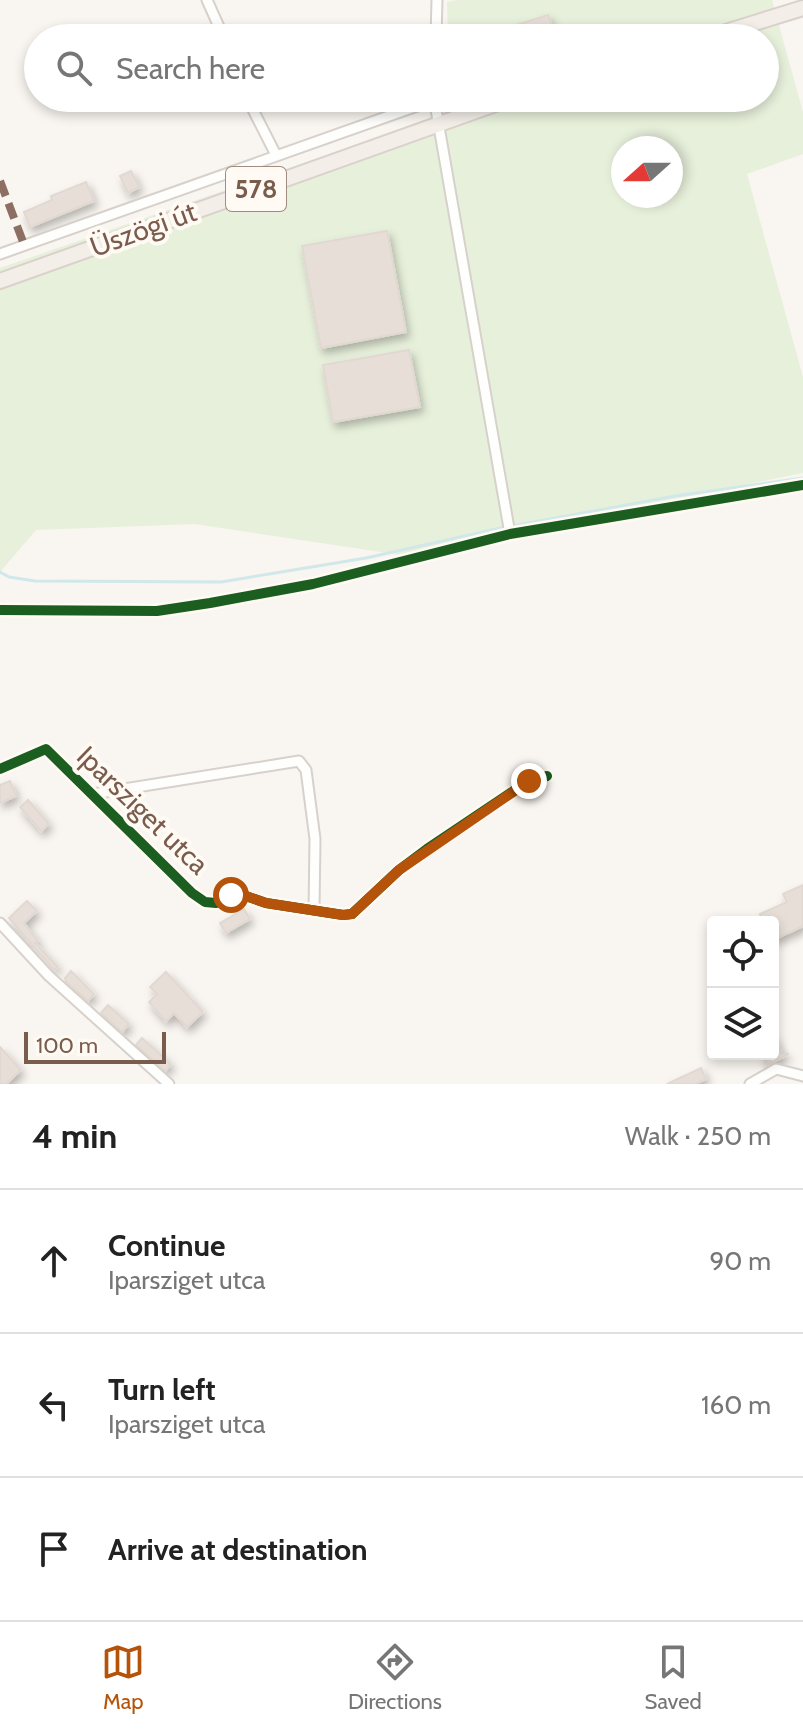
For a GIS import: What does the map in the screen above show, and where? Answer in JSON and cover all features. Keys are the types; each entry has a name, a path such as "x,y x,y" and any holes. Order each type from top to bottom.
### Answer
{"main road":[{"path":"751,24 803,8"},
{"name":"Üszögi út","path":"0,281 472,112"}],"street":[{"path":"207,0 218,24"},
{"path":"436,24 437,0"},
{"path":"254,112 276,155"},
{"path":"0,254 397,112"},
{"path":"436,112 509,529"},
{"path":"0,610 157,611 313,584 509,529 803,485"},
{"name":"Iparsziget utca","path":"0,769 46,749 192,893 205,902 216,903 240,894 266,903 343,915 352,914 399,870 427,849 521,786 547,776"},
{"name":"Iparsziget utca","path":"93,794 299,761 306,770 315,839 314,910"},
{"path":"0,923 49,976 169,1084"},
{"path":"750,1084 776,1069 803,1076"}],"green space":[{"path":"772,0 779,24 448,24 447,2"},
{"path":"779,25 803,112 803,154 747,174 803,377 803,473 401,555 195,524 36,530 0,572 0,268 448,112 779,112"}],"building":[{"path":"548,15 551,24 520,24"},
{"path":"131,171 139,187 128,193 120,176"},
{"path":"86,182 94,201 30,227 24,212 52,200 51,196"},
{"path":"387,231 406,332 321,348 302,246"},
{"path":"409,350 420,407 333,422 323,365"},
{"path":"10,781 16,796 0,803 0,785"},
{"path":"28,800 49,824 41,831 20,807"},
{"path":"803,885 803,926 779,937 779,916 760,914 787,902 783,894"},
{"path":"27,901 37,911 24,923 38,941 35,943 58,967 54,970 9,918"},
{"path":"244,909 250,919 226,933 220,923"},
{"path":"71,971 94,994 88,1001 66,982 65,978"},
{"path":"166,972 203,1012 187,1027 174,1013 166,1021 149,1002 157,994 150,987"},
{"path":"108,1005 129,1024 122,1032 101,1013"},
{"path":"142,1038 171,1064 165,1071 136,1045"},
{"path":"0,1047 21,1070 6,1084 0,1084"},
{"path":"701,1068 706,1079 695,1084 667,1084"}],"waterway":[{"path":"512,526 675,496 803,478"},
{"path":"0,572 9,577 35,581 221,582 366,558 505,527"}],"marked path":[{"path":"0,181 25,247"}],"cycle path":[{"path":"0,610 157,611 210,603 313,584 510,534 803,485"},
{"path":"0,769 46,749 192,893 205,902 216,903 240,894 266,903 343,915 352,914 399,870 427,849 521,786 547,776"}],"route":[{"path":"231,895 249,896 266,903 352,914 399,870 529,781"}]}
